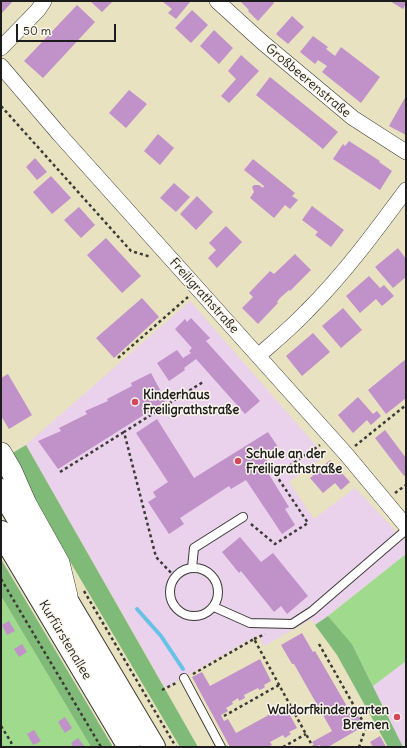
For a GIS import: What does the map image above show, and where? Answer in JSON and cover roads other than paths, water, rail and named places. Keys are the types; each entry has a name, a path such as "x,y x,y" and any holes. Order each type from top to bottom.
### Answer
{"main road":[{"name":"Kurfürstenallee","path":"1,454 11,470 26,504 59,562 74,594 154,747"},
{"name":"Kurfürstenallee","path":"1,490 74,594"},
{"name":"Kurfürstenallee","path":"1,532 129,747"}],"street":[{"path":"1,48 38,10 44,1"},
{"name":"Großbeerenstraße","path":"217,1 262,42 353,118 406,152"},
{"name":"Freiligrathstraße","path":"1,66 59,134 346,454 406,526"},
{"path":"258,356 307,311 339,276 406,190"}],"lane":[{"path":"192,568 194,548 243,517"},
{"path":"214,607 250,623 292,624 312,612 406,530"},
{"path":"192,568 203,569 212,576 218,586 218,597 214,607 204,615 191,617 179,612 171,602 170,588 175,577 182,570 192,568"},
{"path":"184,678 221,747"}],"waterway":[{"path":"137,609 161,636 183,669"}],"place":[{"name":"Kinderhaus Freiligrathstraße","path":"135,402"},
{"name":"Schule an der Freiligrathstraße","path":"238,461"},
{"name":"Waldorfkindergarten Bremen","path":"397,717"}]}
